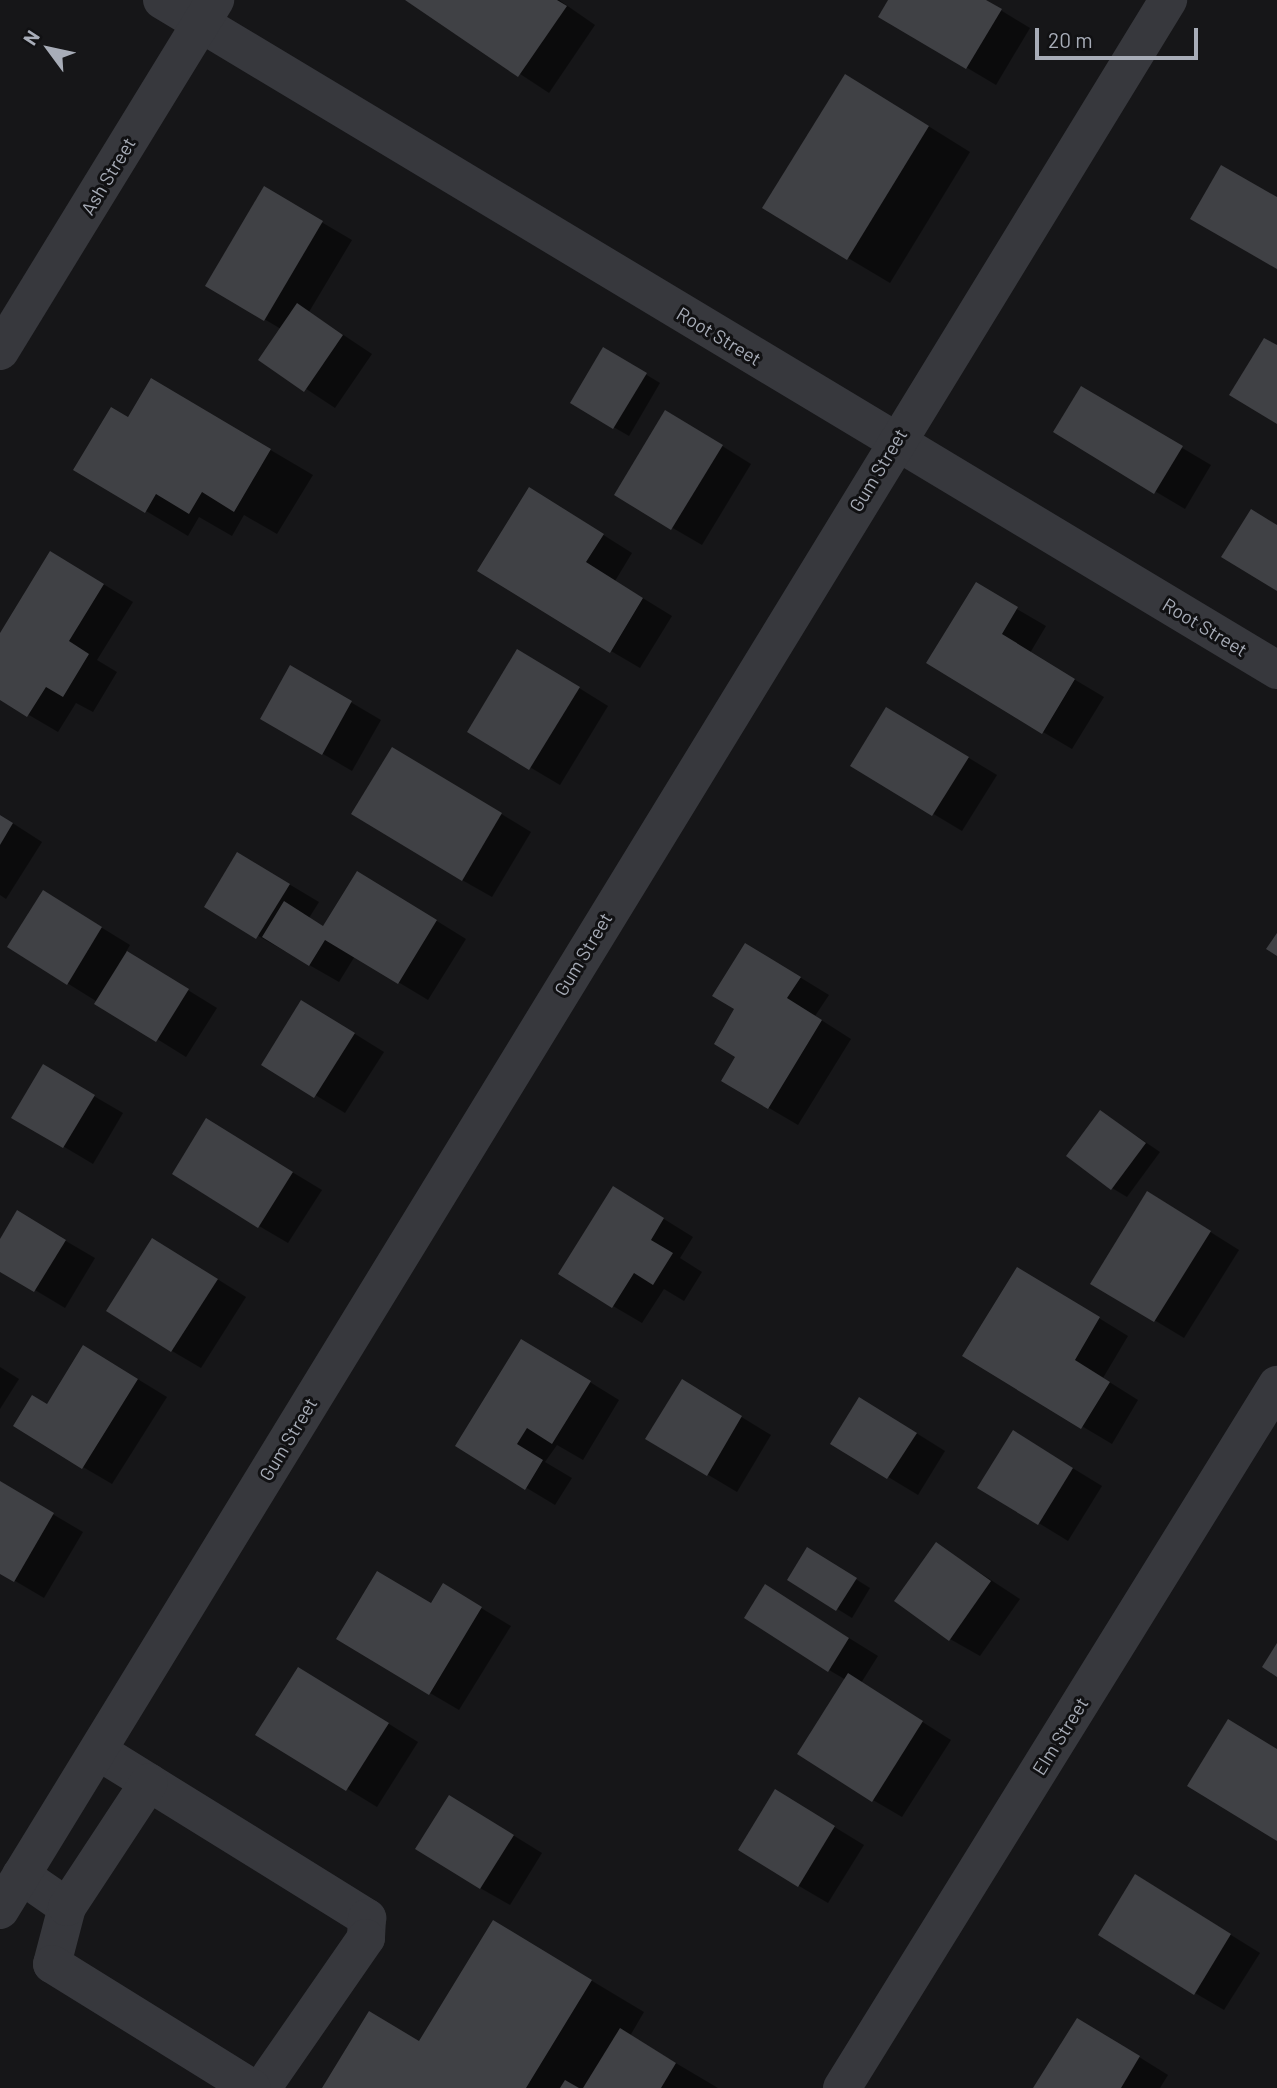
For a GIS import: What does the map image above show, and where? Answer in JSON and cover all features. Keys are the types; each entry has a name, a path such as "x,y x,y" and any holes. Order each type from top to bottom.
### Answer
{"street":[{"name":"Root Street","path":"162,0 208,12 895,442 1277,670"},
{"name":"Gum Street","path":"0,1910 895,442 1168,0"},
{"name":"Ash Street","path":"0,351 208,12"},
{"name":"Elm Street","path":"842,2088 1277,1385"},
{"path":"98,1751 367,1918 366,1938 262,2088"},
{"path":"149,1782 67,1907 52,1964 252,2088"},
{"path":"21,1875 67,1907"}],"building":[{"path":"405,0 557,0 567,6 518,77"},
{"path":"888,0 986,0 1002,9 966,69 878,17"},
{"path":"845,74 929,126 847,260 762,208"},
{"path":"1221,165 1277,197 1277,269 1190,219"},
{"path":"264,186 323,221 264,321 205,286"},
{"path":"297,303 343,335 304,392 258,360"},
{"path":"1264,338 1277,345 1277,424 1229,395"},
{"path":"603,347 647,373 613,429 570,403"},
{"path":"151,378 271,449 234,512 202,492 189,514 156,494 145,513 73,470 111,407 128,417"},
{"path":"1081,386 1183,446 1154,494 1053,432"},
{"path":"665,410 723,445 671,530 614,495"},
{"path":"529,487 604,534 586,562 643,598 610,653 477,571"},
{"path":"1251,509 1277,525 1277,591 1221,557"},
{"path":"50,551 104,584 69,641 89,654 63,697 46,687 27,717 0,700 0,633"},
{"path":"976,582 1018,607 1002,634 1075,679 1042,734 926,663"},
{"path":"517,649 580,687 529,770 467,732"},
{"path":"290,665 352,701 322,755 260,719"},
{"path":"886,707 969,757 932,816 850,766"},
{"path":"392,747 502,813 462,881 351,814"},
{"path":"0,815 13,823 0,845"},
{"path":"237,852 290,884 256,939 204,907"},
{"path":"357,871 437,920 398,984 325,940 309,966 262,937 284,901 323,926"},
{"path":"43,890 102,927 67,985 7,947"},
{"path":"1277,933 1277,956 1266,949"},
{"path":"745,943 801,977 787,998 822,1020 768,1109 721,1081 735,1057 714,1044 734,1009 712,996"},
{"path":"127,951 189,989 156,1042 94,1004"},
{"path":"301,1000 355,1033 314,1098 261,1065"},
{"path":"43,1064 95,1095 63,1148 11,1118"},
{"path":"1100,1110 1146,1143 1111,1190 1066,1156"},
{"path":"206,1118 293,1172 258,1228 172,1174"},
{"path":"613,1186 664,1218 651,1240 673,1253 653,1285 634,1273 612,1308 558,1274"},
{"path":"1147,1191 1211,1231 1154,1322 1090,1284"},
{"path":"17,1210 66,1240 34,1292 0,1272 0,1239"},
{"path":"152,1238 218,1279 171,1352 106,1311"},
{"path":"1017,1267 1100,1317 1075,1360 1110,1382 1081,1429 962,1356"},
{"path":"521,1339 591,1381 552,1444 527,1428 517,1444 543,1460 525,1490 455,1446"},
{"path":"83,1345 138,1379 82,1469 13,1426 32,1395 47,1404"},
{"path":"682,1379 742,1416 707,1476 645,1439"},
{"path":"859,1397 917,1433 887,1479 830,1444"},
{"path":"1013,1430 1073,1468 1038,1525 977,1488"},
{"path":"0,1481 54,1513 14,1582 0,1574"},
{"path":"936,1542 991,1581 949,1641 894,1601"},
{"path":"807,1547 857,1578 836,1611 787,1580"},
{"path":"377,1571 431,1603 443,1583 482,1607 429,1695 336,1639"},
{"path":"765,1584 849,1638 828,1672 744,1618"},
{"path":"1277,1643 1277,1677 1262,1667"},
{"path":"298,1667 389,1723 346,1791 255,1735"},
{"path":"848,1673 923,1721 872,1802 797,1754"},
{"path":"1228,1719 1277,1749 1277,1841 1187,1786"},
{"path":"775,1789 835,1826 798,1887 738,1850"},
{"path":"449,1795 514,1835 480,1889 415,1849"},
{"path":"1135,1874 1231,1934 1194,1995 1098,1935"},
{"path":"493,1920 592,1980 526,2088 322,2088 369,2011 419,2041"},
{"path":"1077,2018 1140,2056 1121,2088 1033,2088"},
{"path":"620,2028 676,2063 661,2088 583,2088"},
{"path":"565,2080 579,2088 560,2088"}]}
